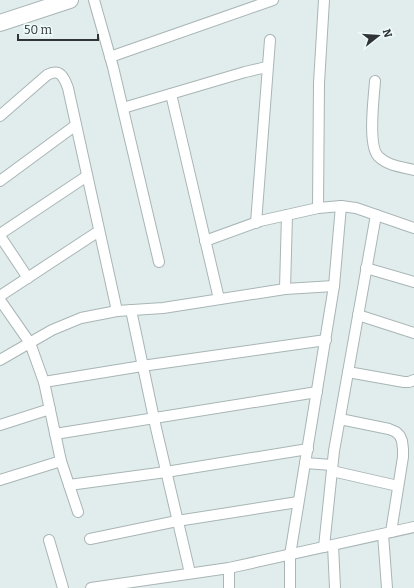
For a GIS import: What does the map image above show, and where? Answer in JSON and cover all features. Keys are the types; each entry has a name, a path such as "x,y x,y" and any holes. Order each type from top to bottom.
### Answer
{"main road":[{"path":"0,23 70,0"}],"street":[{"path":"94,0 123,108 159,262"},
{"path":"110,57 273,0"},
{"path":"318,208 319,83 324,0"},
{"path":"256,222 270,40"},
{"path":"123,108 267,67"},
{"path":"0,116 47,75 52,72 57,72 63,76 66,81 117,311"},
{"path":"375,81 372,139 374,149 378,156 387,163 414,170"},
{"path":"171,94 219,299"},
{"path":"0,181 76,125"},
{"path":"28,278 0,235 87,176"},
{"path":"290,588 290,555 334,286 341,206"},
{"path":"205,241 256,222 318,208 341,206 356,208 414,228"},
{"path":"285,289 287,215"},
{"path":"335,588 329,546 332,468 376,215"},
{"path":"0,296 99,230"},
{"path":"366,268 414,282"},
{"path":"0,360 52,330 81,318 117,311 163,308 285,289 334,286"},
{"path":"0,300 30,343 44,382 61,461 78,512"},
{"path":"131,310 142,366 190,573"},
{"path":"358,315 414,332"},
{"path":"44,382 142,366 326,340"},
{"path":"348,372 404,382 414,380"},
{"path":"56,434 317,392"},
{"path":"0,425 50,409"},
{"path":"340,419 389,429 396,432 402,441 403,458 387,533 387,588"},
{"path":"69,485 166,472 308,449"},
{"path":"0,480 61,461"},
{"path":"306,463 332,468 398,486"},
{"path":"90,539 177,521 298,502"},
{"path":"92,588 152,584 190,573 229,568 414,528"},
{"path":"49,540 63,588"},
{"path":"229,568 229,588"}]}
